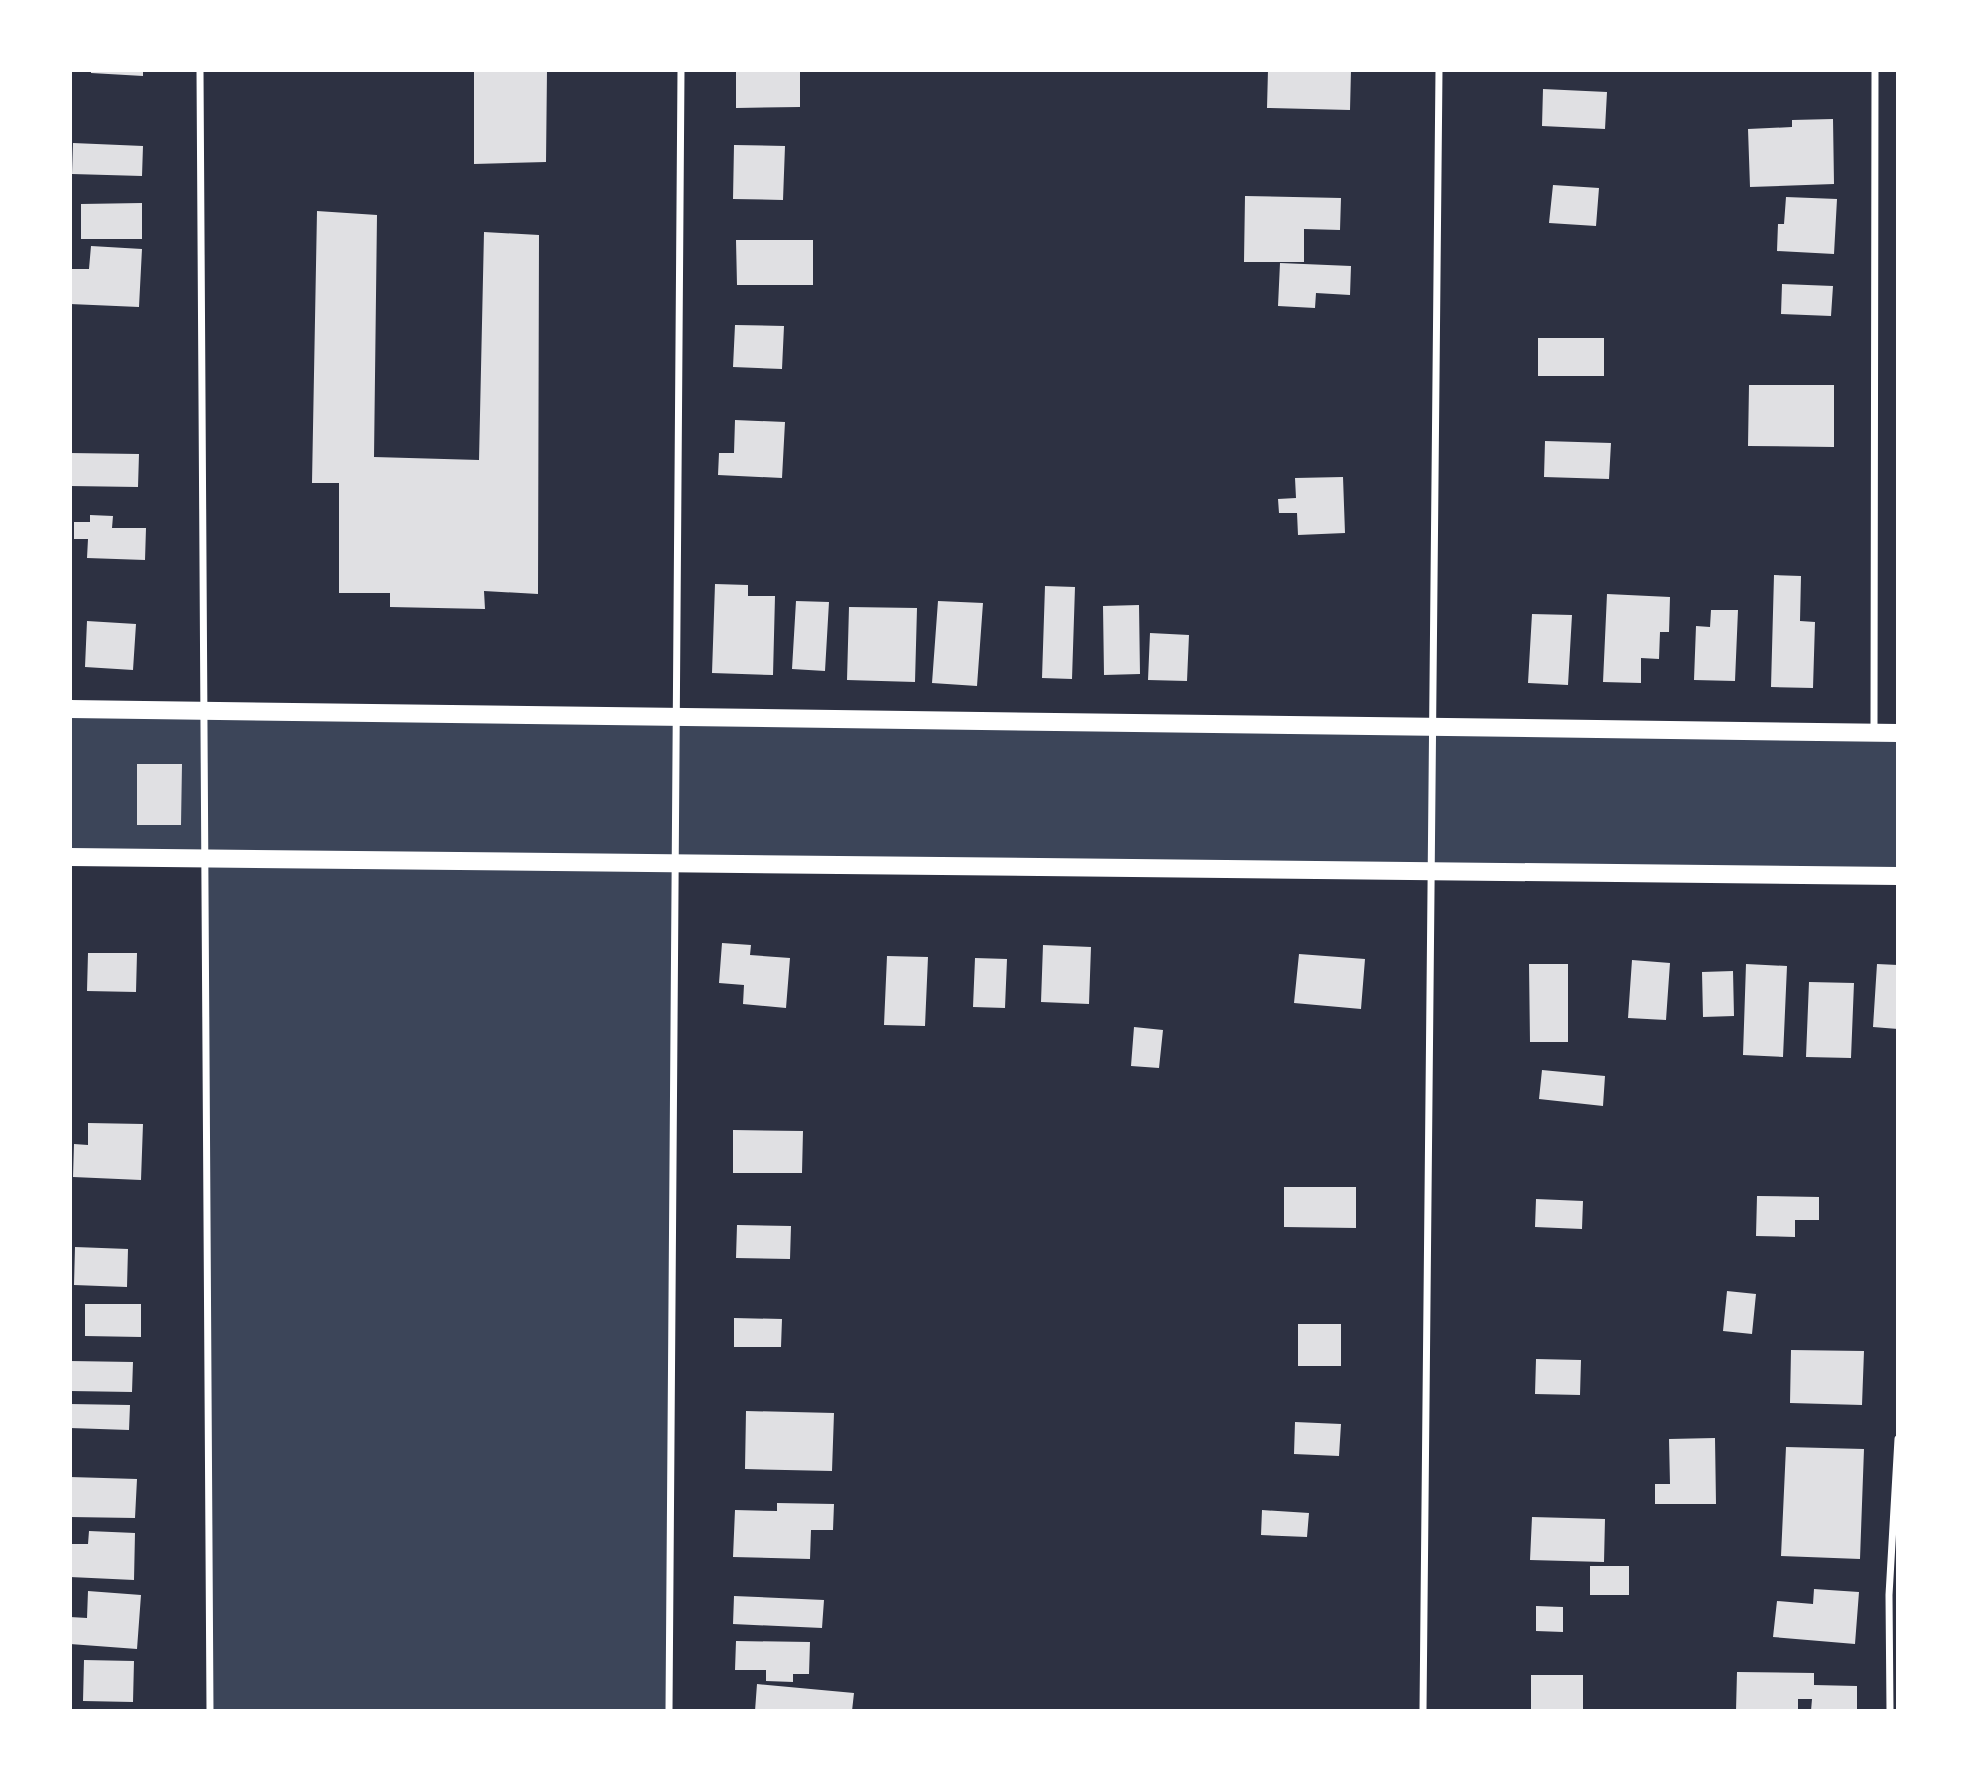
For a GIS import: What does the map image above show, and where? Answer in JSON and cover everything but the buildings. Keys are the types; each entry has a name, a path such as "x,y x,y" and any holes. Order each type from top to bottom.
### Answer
{"main road":[{"path":"70,709 1898,733"},
{"path":"70,857 1898,876"}],"street":[{"path":"200,70 210,1711"},
{"path":"669,1711 681,70"},
{"path":"1423,1711 1439,70"},
{"path":"1874,733 1875,70"},
{"path":"1890,1711 1889,1595 1898,1439"}],"shaded area":[{"path":"70,706 1898,733 1898,876 675,863 669,1711 210,1711 205,859 70,857"}]}
